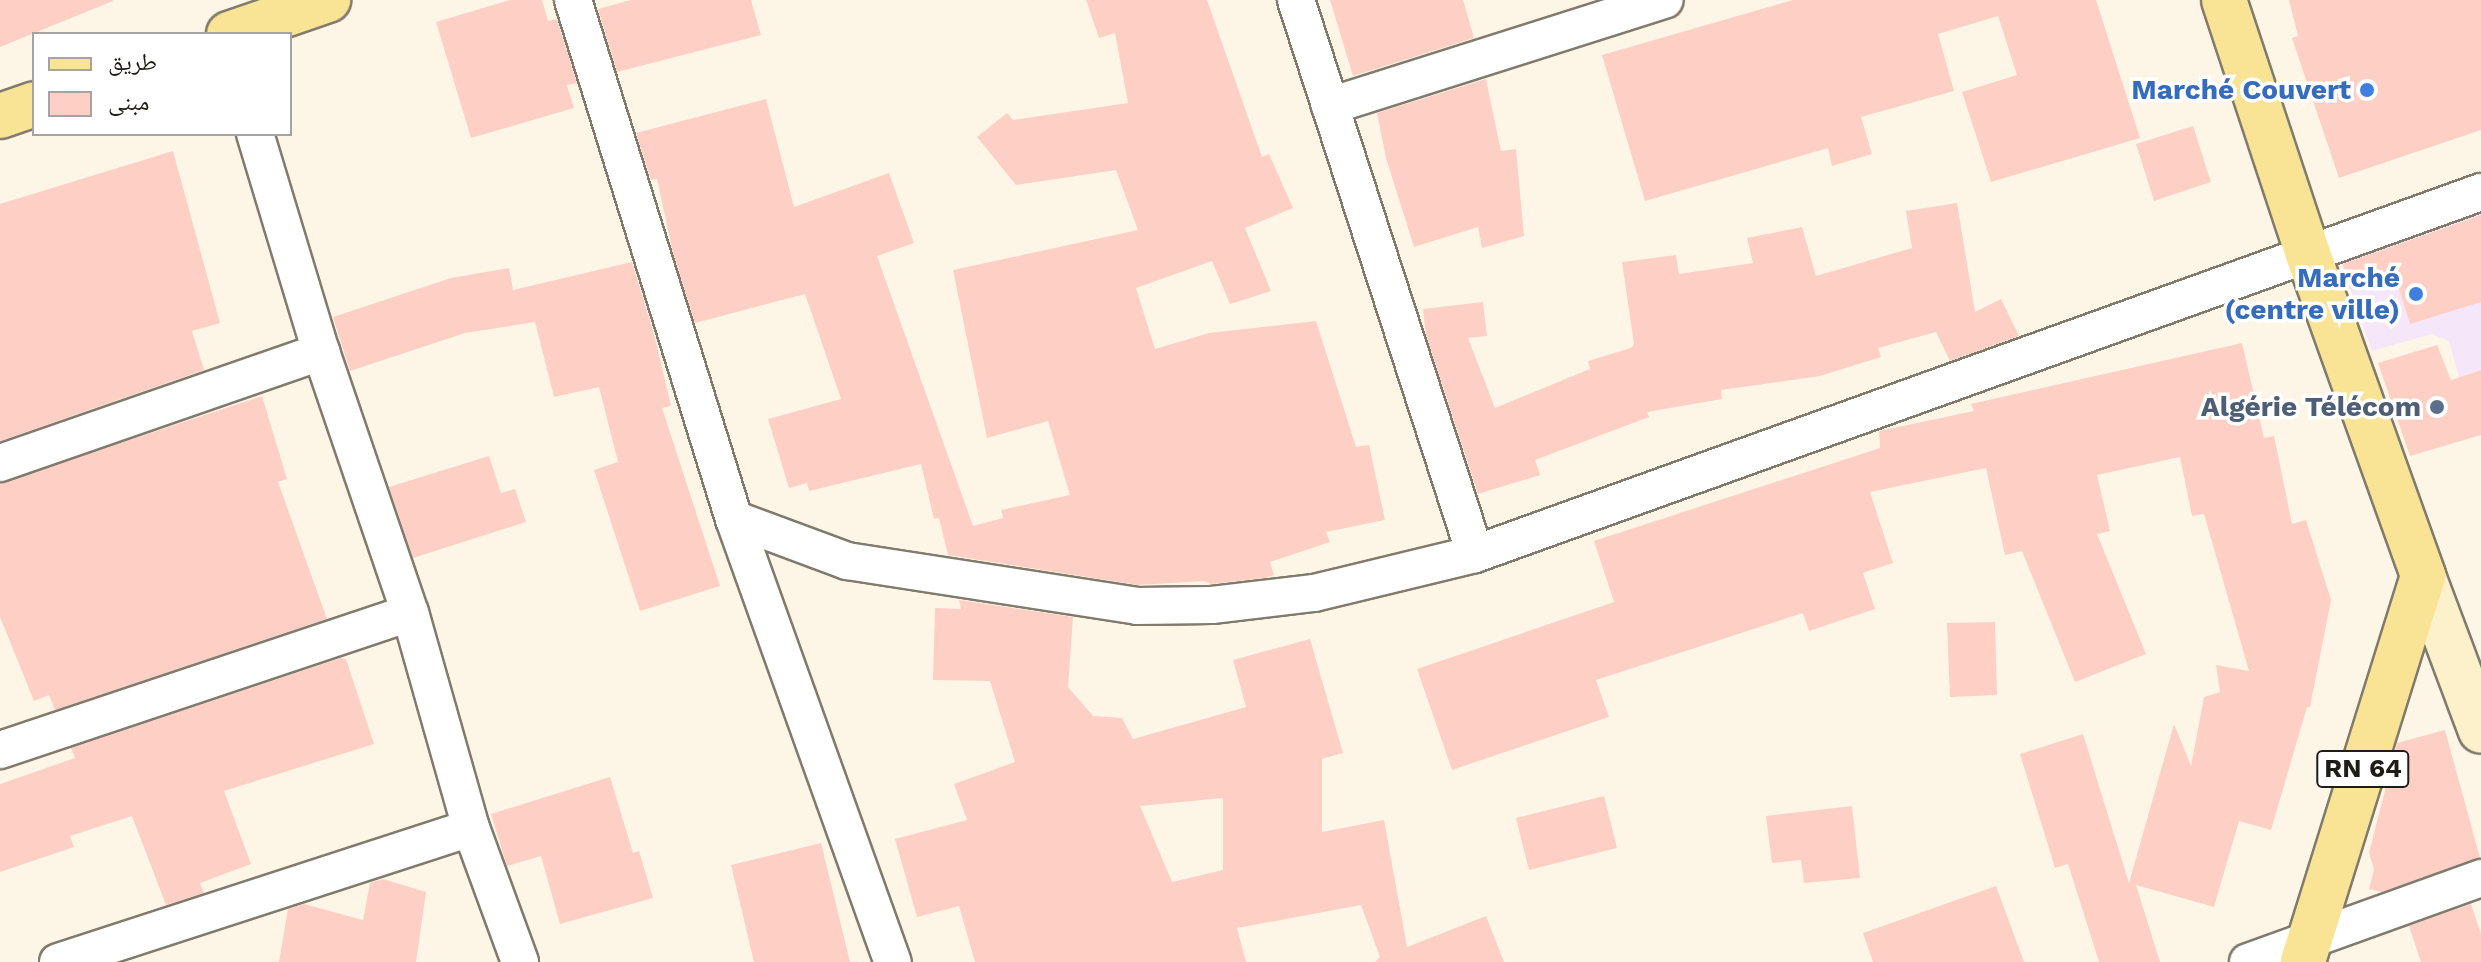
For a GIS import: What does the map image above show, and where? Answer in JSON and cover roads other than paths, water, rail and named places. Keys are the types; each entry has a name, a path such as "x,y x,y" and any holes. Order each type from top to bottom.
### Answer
{"main road":[{"path":"235,32 328,0"},
{"path":"2224,0 2308,254 2423,576"},
{"path":"0,116 32,105"},
{"name":"RN 64","path":"2307,950 2423,576"}],"street":[{"path":"573,0 734,519 893,962"},
{"path":"1296,0 1475,554"},
{"path":"1330,106 1665,0"},
{"path":"256,136 321,352 410,613 471,828 516,961"},
{"path":"734,519 847,561 1137,606 1212,605 1314,593 1475,554 2481,192"},
{"path":"0,463 321,352"},
{"path":"2423,576 2481,731"},
{"path":"0,750 410,613"},
{"path":"58,962 471,828"},
{"path":"2248,962 2307,950 2481,878"}],"place":[{"name":"Marché Couvert","path":"2367,90"},
{"name":"Marché (centre ville)","path":"2416,294"},
{"name":"Algérie Télécom","path":"2437,407"}]}
